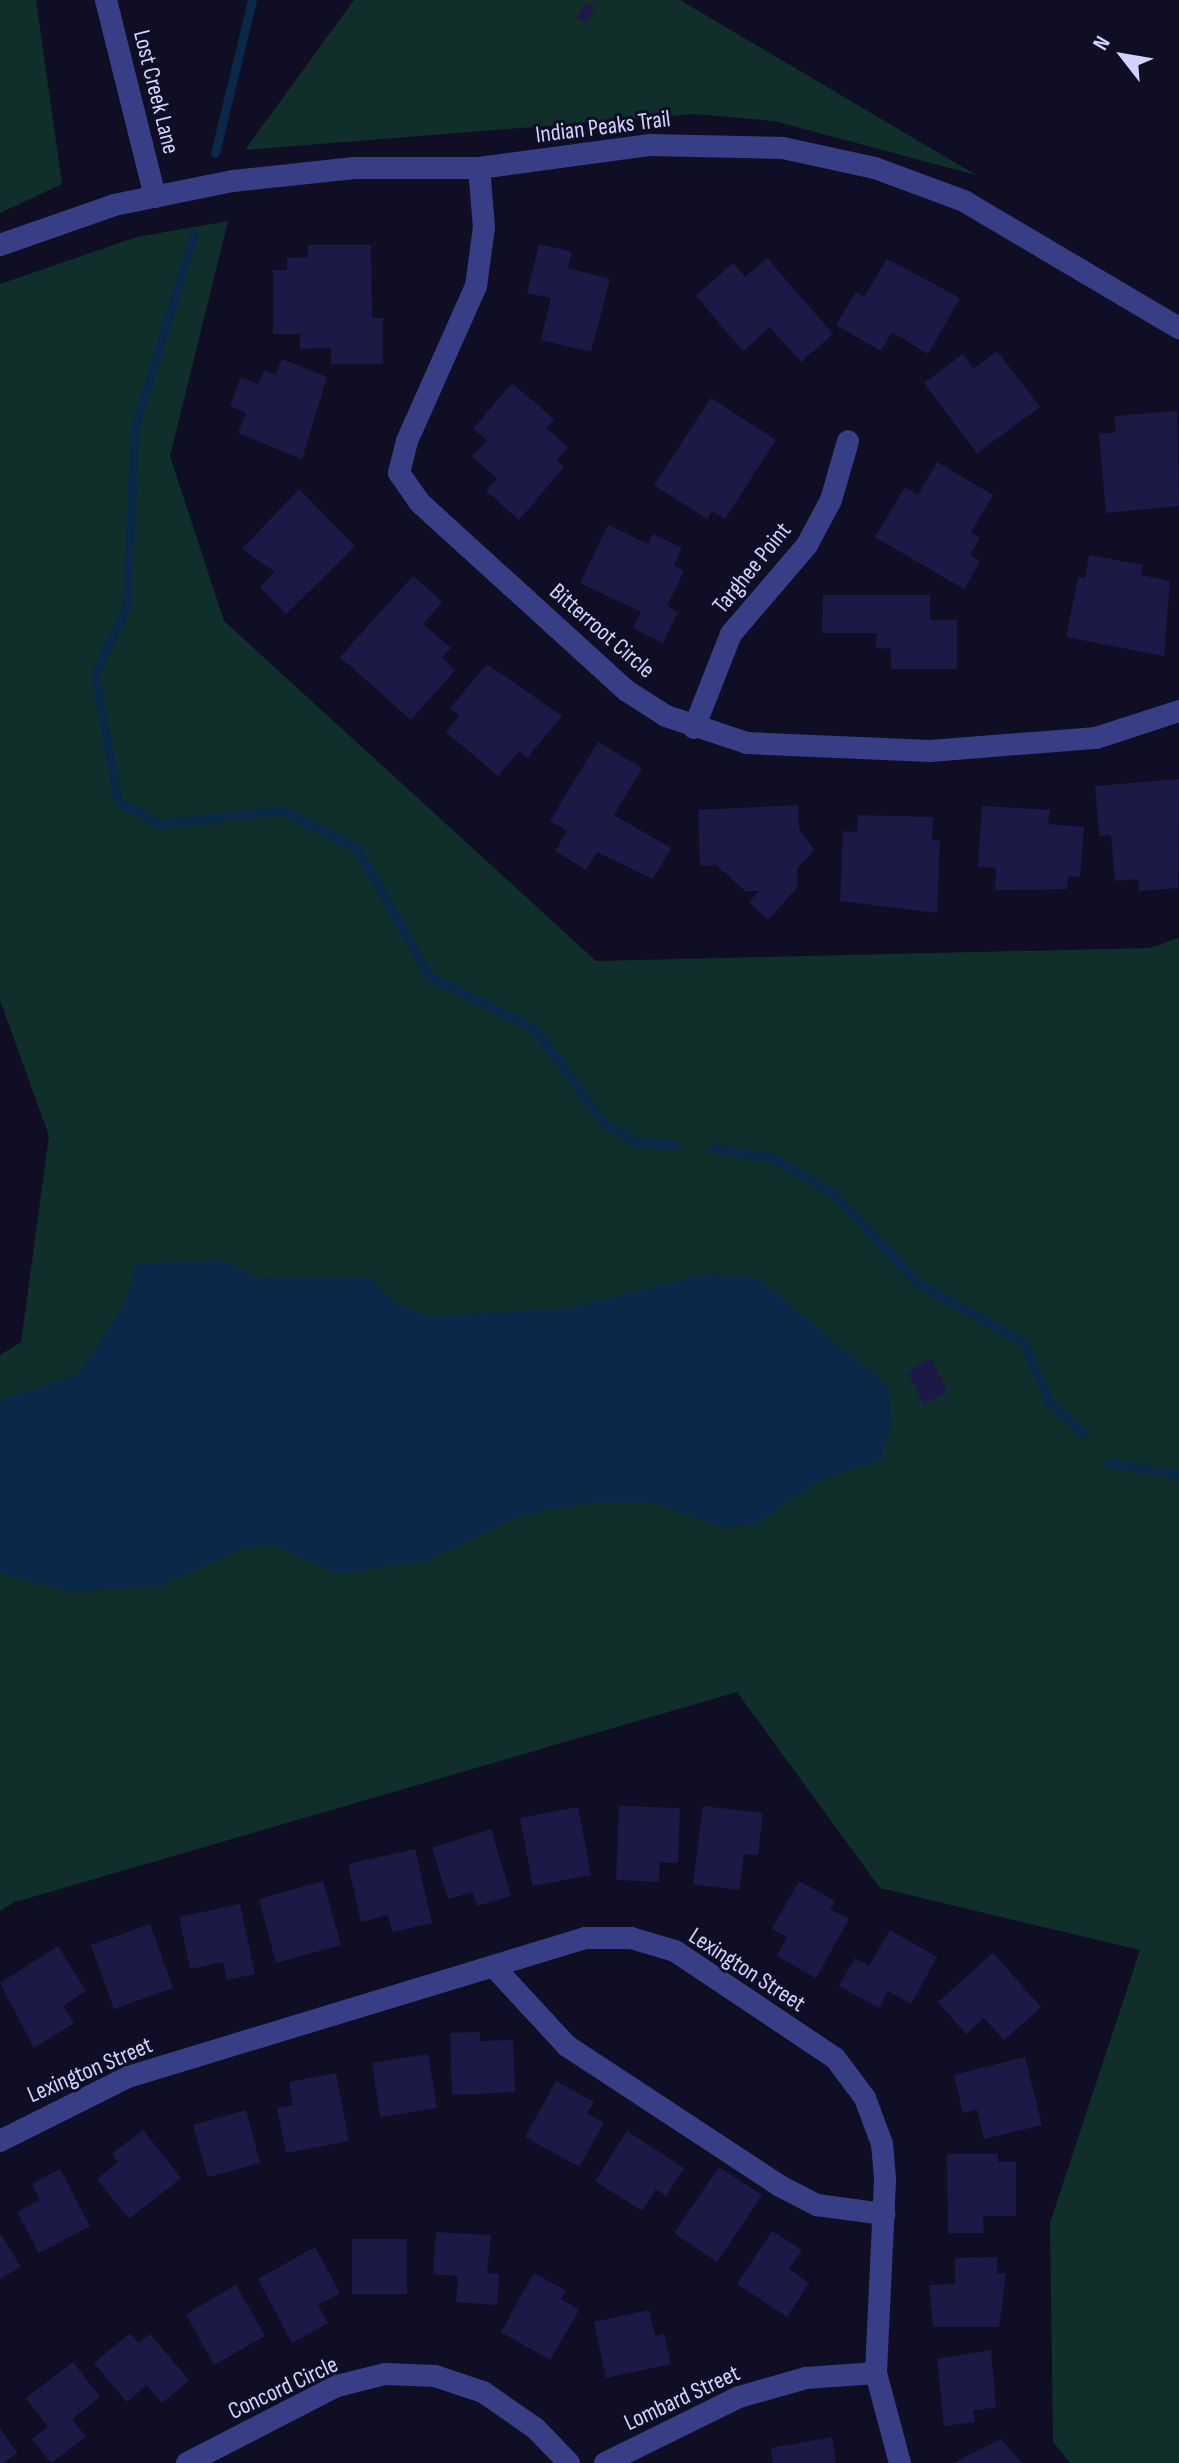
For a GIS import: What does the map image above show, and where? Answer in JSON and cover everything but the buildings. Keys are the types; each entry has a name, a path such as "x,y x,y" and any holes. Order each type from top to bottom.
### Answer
{"street":[{"name":"Lost Creek Lane","path":"106,0 155,197"},
{"name":"Indian Peaks Trail","path":"0,245 155,197 354,168 479,168 694,143 783,148 875,168 964,201 1179,328"},
{"name":"Bitterroot Circle","path":"479,168 484,227 476,286 407,441 399,473 419,502 627,691 694,728 747,743 930,751 1096,738 1179,711"},
{"name":"Targhee Point","path":"694,728 731,634 807,545 831,500 848,441"},
{"name":"Lexington Street","path":"0,2141 128,2077 585,1938 631,1938 675,1951 835,2058 865,2098 882,2144 884,2214 876,2373 900,2463"},
{"path":"493,1966 567,2046 780,2186 817,2205 884,2214"},
{"name":"Lombard Street","path":"605,2463 739,2397 806,2378 876,2373"},
{"name":"Concord Circle","path":"187,2463 337,2386 385,2374 435,2376 483,2392 535,2428 569,2463"}],"green space":[{"path":"0,0 36,0 62,184 0,213"},
{"path":"354,0 680,0 976,175 774,121 695,114 245,150"},
{"path":"228,221 170,456 224,621 596,961 1149,948 1179,938 1179,2463 1070,2463 1053,2442 1050,2223 1140,1950 880,1888 737,1692 15,1902 0,1911 0,1355 21,1342 49,1136 0,1000 0,284 137,237"}],"water":[{"path":"223,1260 253,1277 373,1278 391,1300 426,1317 571,1308 710,1273 756,1278 888,1385 892,1425 880,1460 817,1482 753,1525 722,1528 654,1503 593,1503 523,1515 427,1560 340,1575 273,1545 245,1548 157,1587 69,1592 0,1573 0,1400 77,1375 125,1304 136,1264"}],"waterway":[{"path":"215,153 252,0"},
{"path":"194,233 135,427 126,608 95,674 118,802 160,824 281,810 357,848 429,976 535,1029 604,1123 636,1142 677,1145"},
{"path":"713,1148 773,1158 835,1195 917,1283 1023,1342 1050,1403 1084,1434"},
{"path":"1108,1463 1179,1475"}]}
